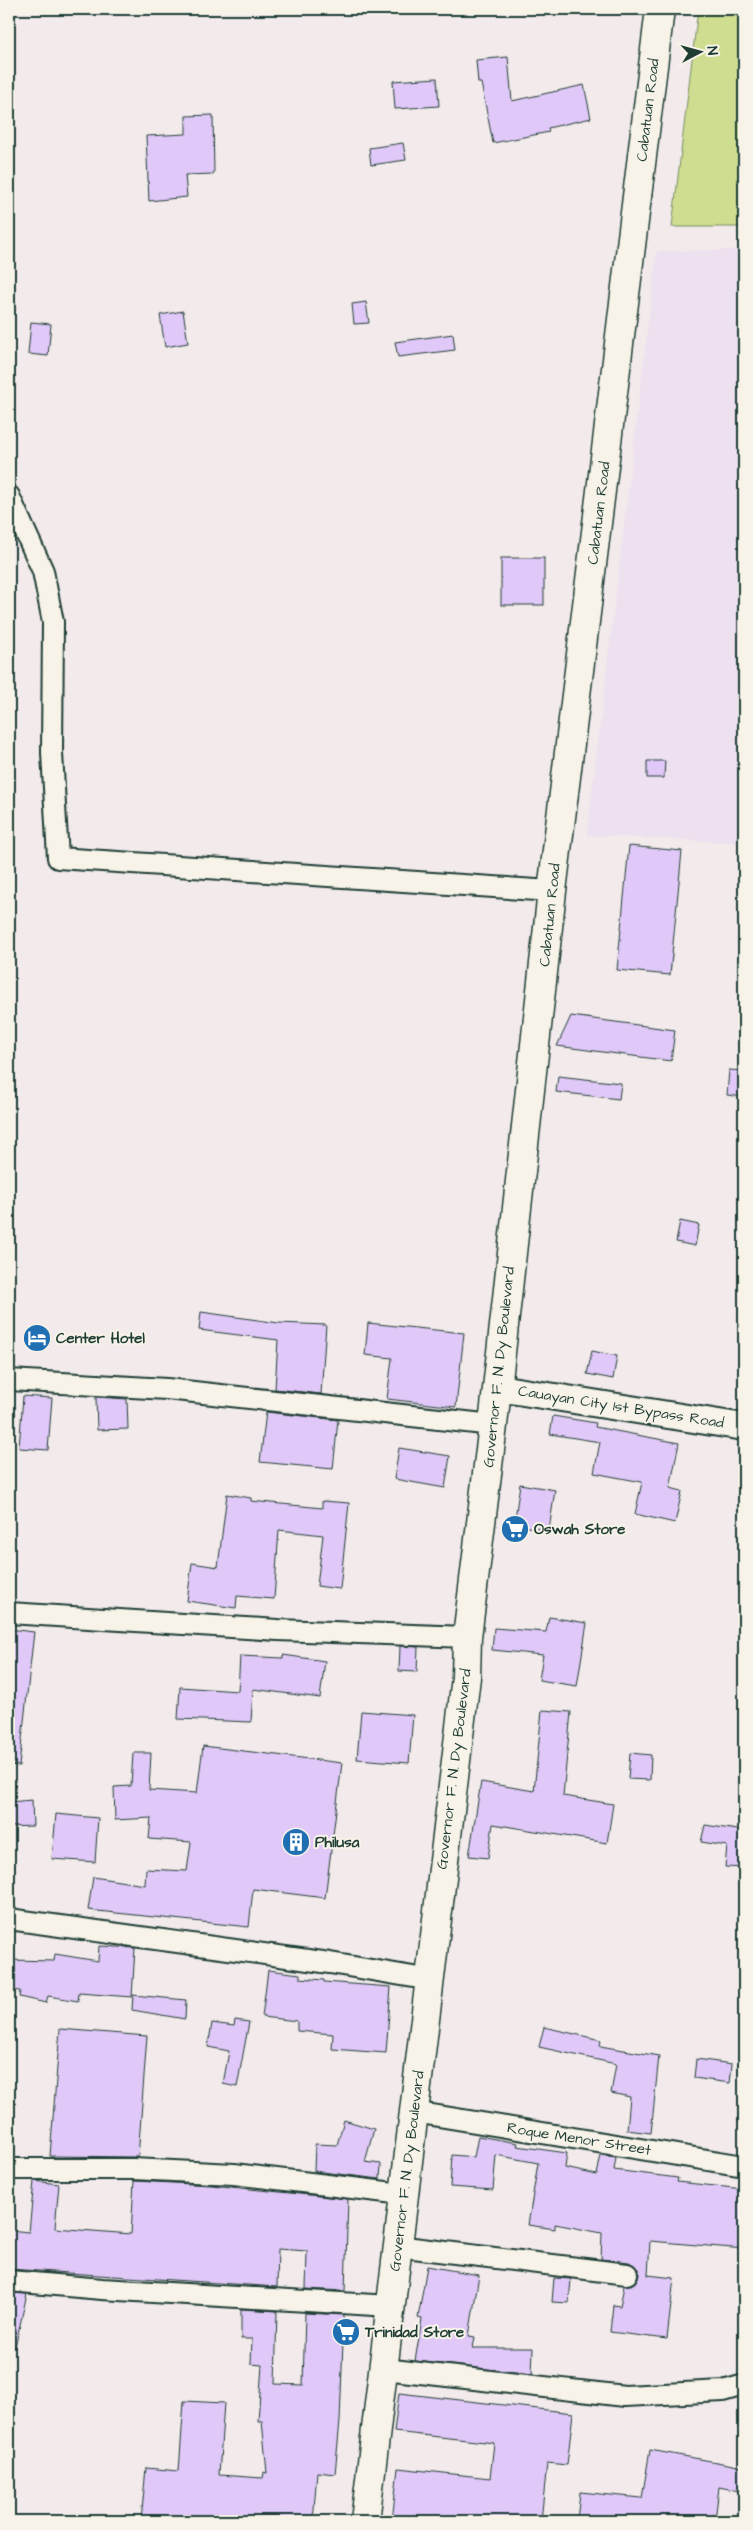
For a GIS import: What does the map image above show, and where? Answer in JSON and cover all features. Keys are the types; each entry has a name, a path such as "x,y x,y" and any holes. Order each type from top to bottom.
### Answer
{"highway":[{"name":"Cabatuan Road","path":"539,1016 552,891 660,9"},
{"name":"Governor F. N. Dy Boulevard","path":"365,2521 397,2246 431,1980 466,1677 467,1637 494,1425 539,1016"}],"main road":[{"name":"Cauayan City 1st Bypass Road","path":"498,1388 744,1427"}],"street":[{"path":"9,496 42,571 53,622 52,753 58,858 552,891"},
{"path":"9,1380 167,1389 494,1425"},
{"path":"9,1613 278,1630 467,1637"},
{"path":"9,1919 330,1963 431,1980"},
{"name":"Roque Menor Street","path":"414,2112 744,2166"},
{"path":"9,2169 133,2169 234,2174 404,2194"},
{"path":"397,2246 627,2274"},
{"path":"9,2281 102,2289 391,2306"},
{"path":"384,2369 625,2396 723,2391 744,2385"}],"shaded area":[{"path":"744,250 744,843 587,835 657,251"}],"green space":[{"path":"698,9 744,9 744,227 672,227"}],"building":[{"path":"508,57 512,101 584,85 591,118 548,128 549,132 493,143 481,83 478,83 476,60"},
{"path":"437,78 439,106 395,109 393,81"},
{"path":"213,115 214,174 185,175 187,197 149,201 146,136 186,134 186,116"},
{"path":"403,143 406,160 371,165 369,148"},
{"path":"366,302 369,323 354,324 352,304"},
{"path":"183,311 188,343 165,347 160,315"},
{"path":"31,322 51,324 48,356 28,354"},
{"path":"453,334 455,350 398,357 395,342"},
{"path":"501,558 544,558 544,605 501,605"},
{"path":"647,761 665,761 664,778 647,778"},
{"path":"629,846 682,851 670,975 617,970"},
{"path":"571,1016 675,1030 671,1061 557,1046"},
{"path":"729,1070 744,1071 744,1097 727,1095"},
{"path":"558,1076 621,1083 619,1099 556,1092"},
{"path":"680,1221 699,1225 695,1246 676,1242"},
{"path":"201,1312 279,1323 326,1325 321,1394 275,1389 278,1340 199,1330"},
{"path":"368,1323 464,1333 456,1407 387,1399 392,1358 365,1355"},
{"path":"592,1351 617,1356 613,1379 587,1374"},
{"path":"23,1396 52,1398 48,1450 19,1448"},
{"path":"96,1397 127,1399 128,1429 97,1430"},
{"path":"266,1412 338,1420 333,1469 260,1462"},
{"path":"553,1416 596,1423 595,1427 679,1443 670,1488 682,1491 675,1523 635,1514 642,1482 594,1473 600,1442 550,1434"},
{"path":"399,1448 450,1456 445,1488 394,1479"},
{"path":"520,1484 555,1490 549,1530 514,1525"},
{"path":"227,1494 251,1498 251,1501 322,1508 322,1501 349,1503 340,1589 317,1586 323,1535 279,1530 274,1599 237,1596 236,1608 187,1601 192,1563 218,1567"},
{"path":"549,1617 587,1623 577,1686 539,1680 543,1655 492,1650 494,1628 546,1632"},
{"path":"9,1629 34,1632 19,1766 9,1765"},
{"path":"400,1646 418,1647 417,1672 399,1671"},
{"path":"283,1655 325,1661 320,1698 253,1689 251,1722 178,1719 180,1687 238,1691 240,1656 283,1658"},
{"path":"542,1710 571,1712 563,1796 613,1804 607,1843 493,1824 488,1858 469,1856 481,1782 534,1791"},
{"path":"361,1711 413,1715 409,1763 357,1759"},
{"path":"203,1746 342,1763 325,1898 253,1889 249,1927 88,1910 93,1877 145,1885 146,1869 187,1871 191,1842 149,1839 151,1818 115,1820 114,1787 131,1786 133,1753 151,1753 149,1790 197,1793"},
{"path":"630,1753 651,1755 650,1780 628,1779"},
{"path":"32,1800 33,1826 9,1827 9,1802"},
{"path":"56,1814 98,1818 95,1862 52,1859"},
{"path":"705,1825 744,1831 744,1868 725,1867 727,1846 701,1842"},
{"path":"99,1946 135,1948 132,1997 79,1993 78,2001 48,1996 46,2003 19,1997 20,1991 9,1990 9,1960 54,1961 55,1954 98,1961"},
{"path":"268,1970 300,1974 300,1978 324,1980 324,1982 391,1987 386,2053 332,2049 333,2034 297,2031 297,2021 262,2017"},
{"path":"133,1995 186,2000 185,2019 132,2010"},
{"path":"235,2020 249,2022 237,2087 223,2084 229,2051 208,2047 212,2023 234,2026"},
{"path":"544,2027 601,2040 600,2046 659,2056 651,2133 627,2130 630,2097 611,2093 616,2064 539,2047"},
{"path":"60,2029 147,2036 138,2157 50,2156"},
{"path":"696,2059 732,2064 730,2083 694,2078"},
{"path":"344,2120 374,2129 365,2162 381,2164 380,2179 314,2171 315,2144 337,2145"},
{"path":"478,2136 518,2143 517,2146 567,2153 565,2168 597,2175 601,2155 616,2157 614,2170 678,2178 677,2182 744,2189 744,2249 650,2241 648,2275 674,2278 667,2339 610,2332 613,2305 620,2306 624,2286 636,2281 639,2275 638,2269 629,2262 601,2259 602,2233 555,2224 555,2229 528,2225 538,2163 496,2155 493,2190 450,2187 452,2155 474,2157"},
{"path":"34,2181 59,2184 55,2228 131,2234 134,2181 211,2185 348,2199 345,2291 306,2289 307,2251 278,2249 277,2287 9,2269 9,2230 29,2232"},
{"path":"427,2266 479,2275 469,2336 475,2337 473,2348 533,2348 532,2374 415,2361 422,2319 418,2318"},
{"path":"554,2278 571,2279 569,2303 552,2302"},
{"path":"9,2293 27,2294 15,2347 9,2347"},
{"path":"241,2309 277,2311 275,2384 303,2385 305,2313 344,2315 340,2421 335,2474 317,2472 313,2521 141,2521 146,2468 179,2471 184,2401 224,2403 219,2475 263,2478 264,2472 267,2473 262,2421 258,2421 262,2365 251,2364 252,2339 241,2339"},
{"path":"399,2393 573,2413 567,2465 547,2463 541,2521 473,2521 429,2517 428,2521 392,2521 398,2468 490,2478 494,2443 394,2432"},
{"path":"650,2450 744,2467 744,2492 719,2487 715,2521 577,2521 580,2492 642,2498"}],"place":[{"name":"Center Hotel","path":"37,1338"},
{"name":"Oswah Store","path":"515,1529"},
{"name":"Philusa","path":"296,1842"},
{"name":"Trinidad Store","path":"346,2332"}]}
